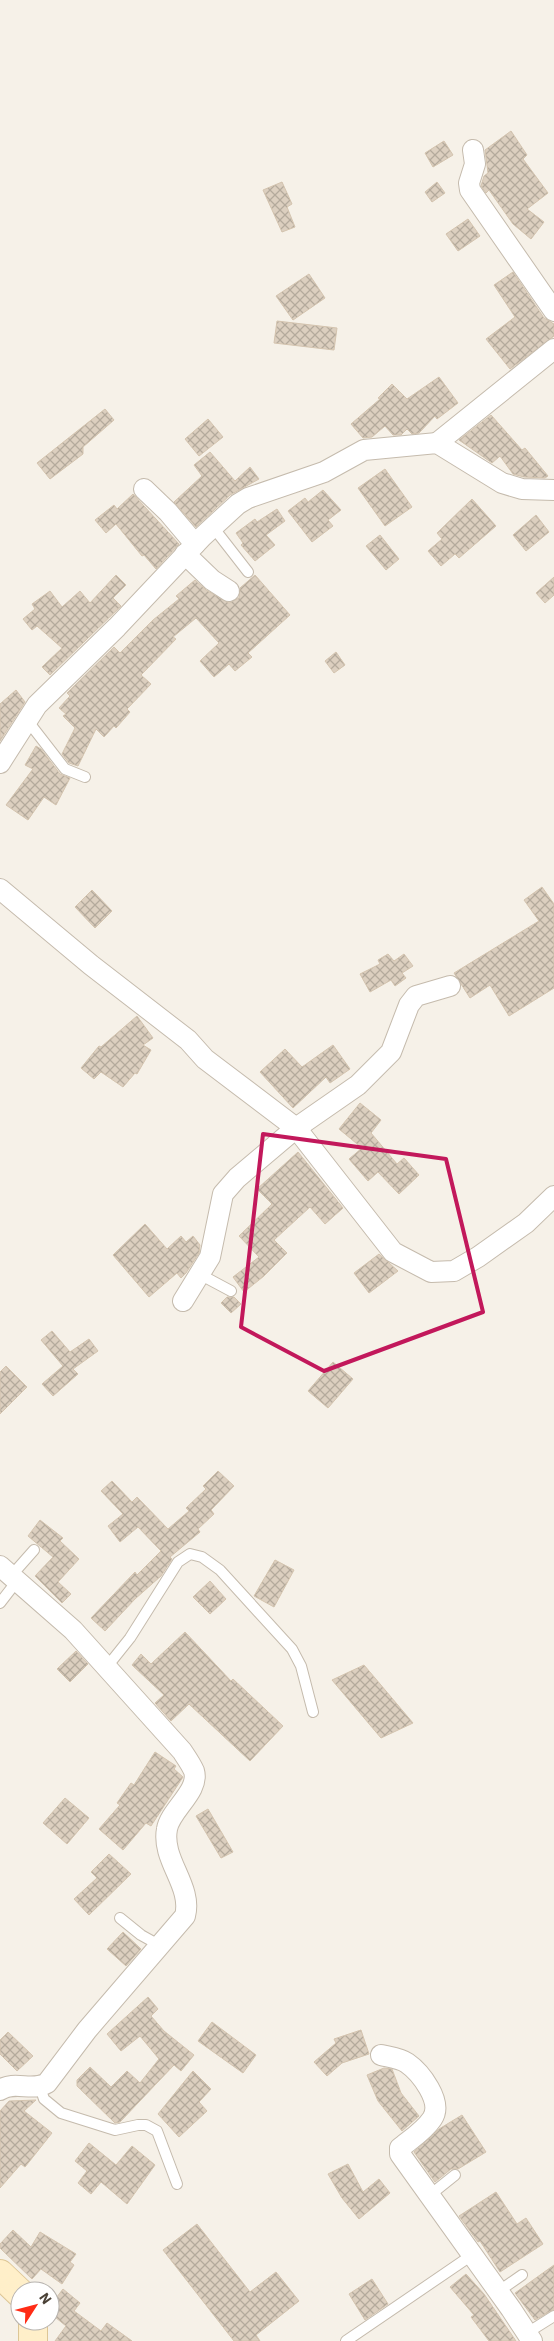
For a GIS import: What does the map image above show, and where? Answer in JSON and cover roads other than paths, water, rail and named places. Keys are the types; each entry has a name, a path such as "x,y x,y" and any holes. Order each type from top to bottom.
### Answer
{"street":[{"path":"473,150 475,164 469,183 470,190 554,310"},
{"path":"0,764 37,705 117,627 190,549 238,504 248,498 324,472 364,450 437,443 554,349"},
{"path":"437,443 502,483 522,489 554,490"},
{"path":"144,489 168,512 190,549 212,580 229,591"},
{"path":"0,889 91,965 188,1040 205,1059 296,1128 393,1252 431,1272 454,1271 478,1257 526,1223 554,1196"},
{"path":"183,1301 201,1275 212,1249 223,1194 237,1178 296,1128 358,1085 390,1052 408,1005 416,996 450,986"},
{"path":"0,2090 14,2085 40,2087 47,2082 185,1916 188,1904 166,1845 167,1829 170,1820 192,1788 194,1772 182,1751 73,1630 10,1574"},
{"path":"381,2054 406,2062 423,2077 432,2095 435,2110 433,2118 400,2148 400,2154 499,2291 529,2337"},
{"path":"0,2274 10,2284"}],"lane":[{"path":"213,527 248,572"},
{"path":"27,720 64,769 85,777"},
{"path":"201,1275 231,1290"},
{"path":"0,1602 10,1574 34,1550"},
{"path":"106,1668 130,1638 178,1562 190,1554 202,1557 220,1570 292,1649 301,1666 313,1712"},
{"path":"120,1918 141,1935 159,1945"},
{"path":"40,2087 44,2099 61,2114 115,2130 146,2125 157,2131 177,2184"},
{"path":"430,2195 454,2175"},
{"path":"346,2341 472,2255"},
{"path":"499,2291 522,2275"},
{"path":"529,2337 554,2316"}]}
